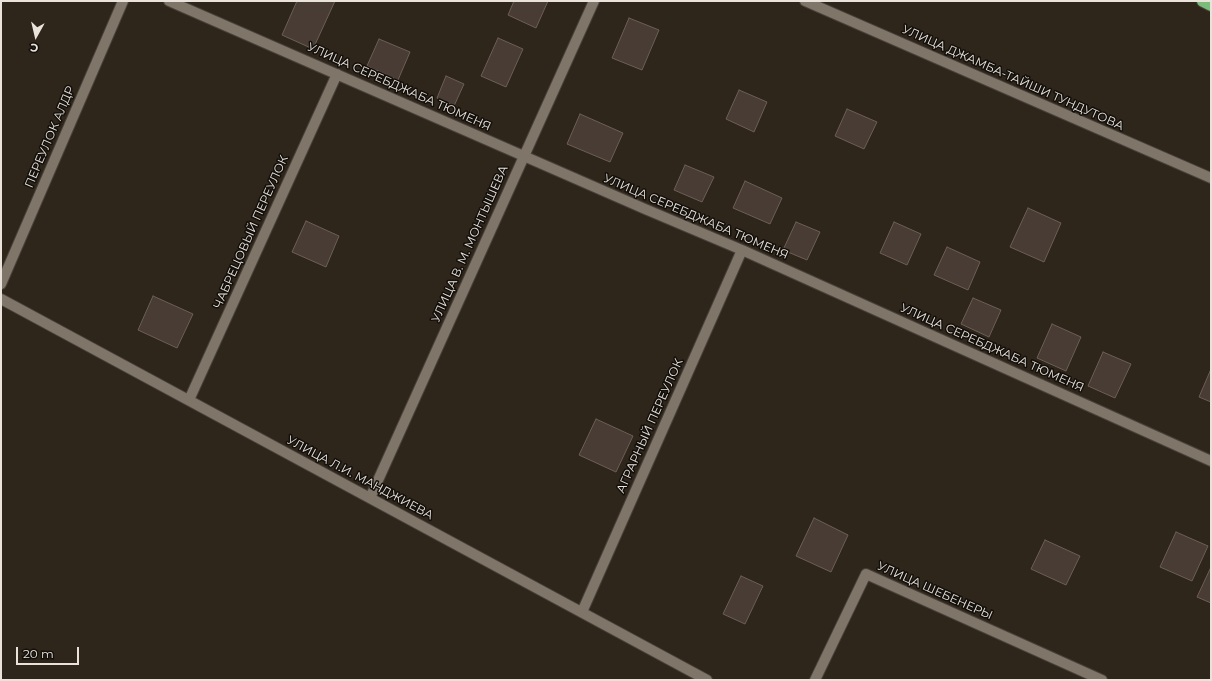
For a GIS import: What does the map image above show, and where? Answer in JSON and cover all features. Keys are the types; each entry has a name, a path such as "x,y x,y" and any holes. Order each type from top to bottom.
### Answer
{"highway":[{"path":"1203,1 1211,5"}],"street":[{"name":"ПЕРЕУЛОК АЛДР","path":"1,284 123,1"},
{"name":"УЛИЦА СЕРЕБДЖАБА ТЮМЕНЯ","path":"169,1 742,250 1211,461"},
{"name":"УЛИЦА В. М. МОНТЫШЕВА","path":"370,498 594,1"},
{"name":"УЛИЦА ДЖАМБА-ТАЙШИ ТУНДУТОВА","path":"805,1 1211,178"},
{"name":"ЧАБРЕЦОВЫЙ ПЕРЕУЛОК","path":"189,400 337,74"},
{"name":"АГРАРНЫЙ ПЕРЕУЛОК","path":"582,612 742,250"},
{"name":"УЛИЦА Л.И. МАНДЖИЕВА","path":"1,299 707,680"},
{"name":"УЛИЦА ШЕБЕНЕРЫ","path":"814,680 866,574 1102,680"}],"building":[{"path":"297,1 335,1 313,49 282,35"},
{"path":"514,1 548,1 536,28 508,15"},
{"path":"629,18 659,30 642,70 612,58"},
{"path":"498,38 523,49 506,87 481,76"},
{"path":"379,39 410,52 398,80 367,66"},
{"path":"446,76 464,84 454,106 437,98"},
{"path":"739,90 767,102 754,132 726,119"},
{"path":"847,109 877,122 864,149 835,136"},
{"path":"580,114 623,133 610,162 567,144"},
{"path":"685,165 714,177 702,202 674,190"},
{"path":"745,181 782,198 770,224 733,208"},
{"path":"1028,208 1061,223 1044,262 1010,247"},
{"path":"306,221 339,236 326,267 292,252"},
{"path":"796,222 820,232 807,260 783,250"},
{"path":"894,222 921,234 907,265 880,253"},
{"path":"947,247 980,262 968,290 934,275"},
{"path":"153,296 193,314 177,348 138,330"},
{"path":"973,298 1001,310 989,337 961,324"},
{"path":"1052,324 1081,337 1066,371 1037,358"},
{"path":"1103,352 1131,364 1115,398 1088,386"},
{"path":"1211,369 1211,402 1199,397"},
{"path":"596,419 633,436 616,472 579,455"},
{"path":"814,518 848,535 831,572 796,556"},
{"path":"1176,532 1208,546 1192,581 1160,567"},
{"path":"1045,540 1080,556 1066,585 1031,569"},
{"path":"1211,567 1211,603 1197,597"},
{"path":"741,576 763,586 745,624 723,614"}]}
